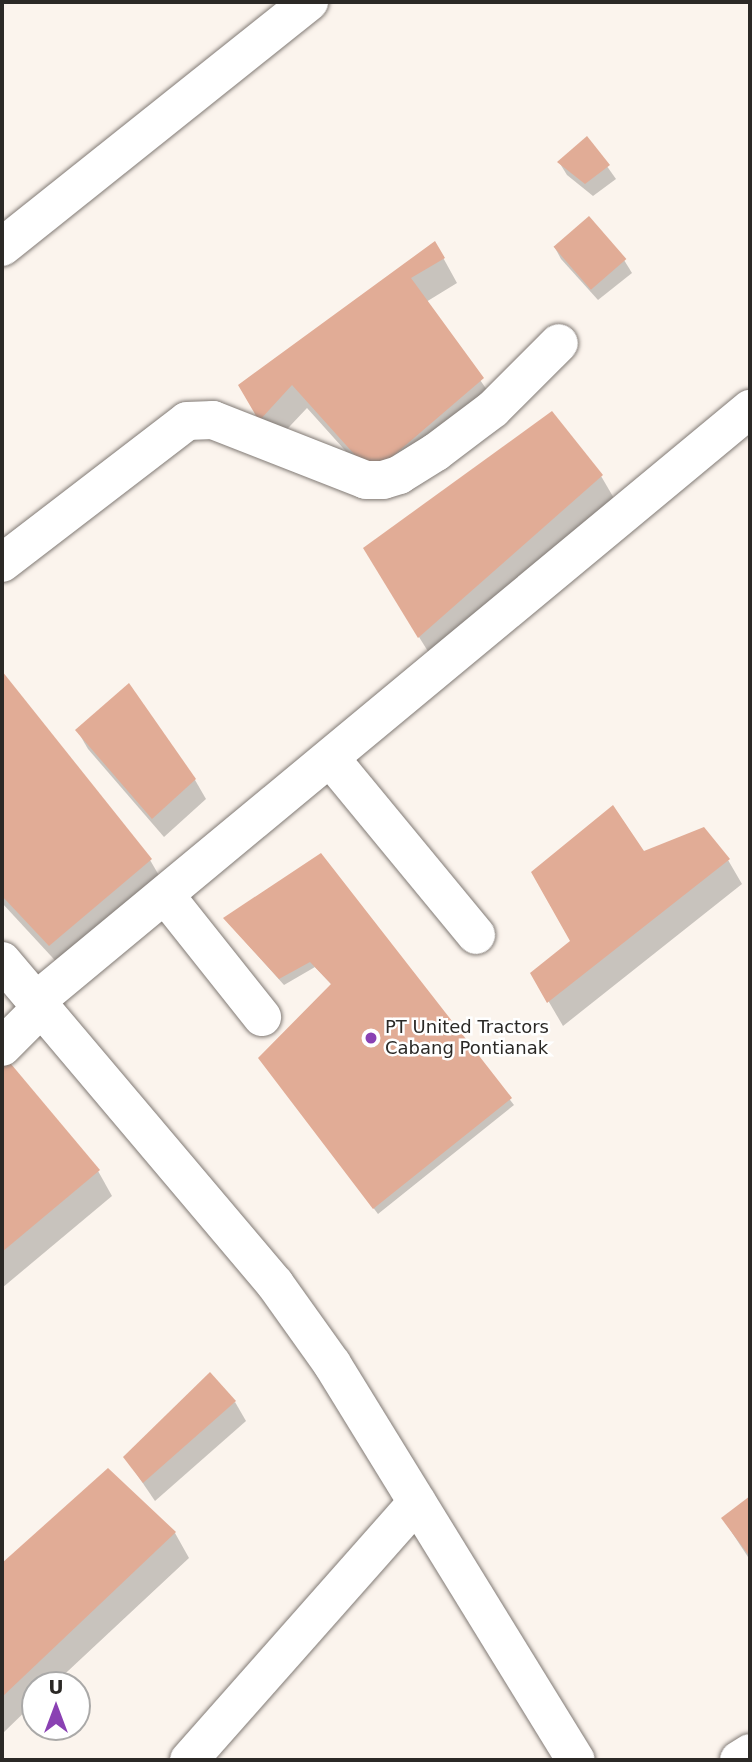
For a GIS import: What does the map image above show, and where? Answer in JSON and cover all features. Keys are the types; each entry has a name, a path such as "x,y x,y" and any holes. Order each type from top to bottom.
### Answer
{"street":[{"path":"2,247 309,2"},
{"path":"2,564 187,421 213,420 366,480 383,480 398,475 436,452 493,409 559,343"},
{"path":"2,1048 38,1005 165,895 750,409"},
{"path":"331,759 476,935"},
{"path":"165,895 262,1017"},
{"path":"2,961 275,1284 332,1364 576,1760"},
{"path":"188,1760 417,1502"},
{"path":"738,1760 750,1753"}],"building":[{"path":"587,136 610,165 585,184 557,162"},
{"path":"589,216 626,259 591,290 554,247"},
{"path":"435,241 445,258 411,278 484,378 372,474 292,385 259,421 238,385"},
{"path":"552,411 603,475 418,638 363,548"},
{"path":"2,671 152,859 49,946 2,896"},
{"path":"129,683 196,779 152,819 75,730"},
{"path":"613,805 644,851 704,827 730,859 547,1003 530,973 570,941 531,872"},
{"name":"PT United Tractors Cabang Pontianak","path":"321,853 512,1098 373,1209 258,1058 331,984 310,962 279,979 223,918"},
{"path":"6,1058 100,1170 2,1252 2,1062"},
{"path":"210,1372 236,1401 143,1483 123,1457"},
{"path":"108,1468 176,1532 29,1671 21,1671 21,1679 2,1697 2,1563"},
{"path":"750,1496 750,1557 721,1518"}],"place":[{"name":"PT United Tractors Cabang Pontianak","path":"371,1038"}]}
